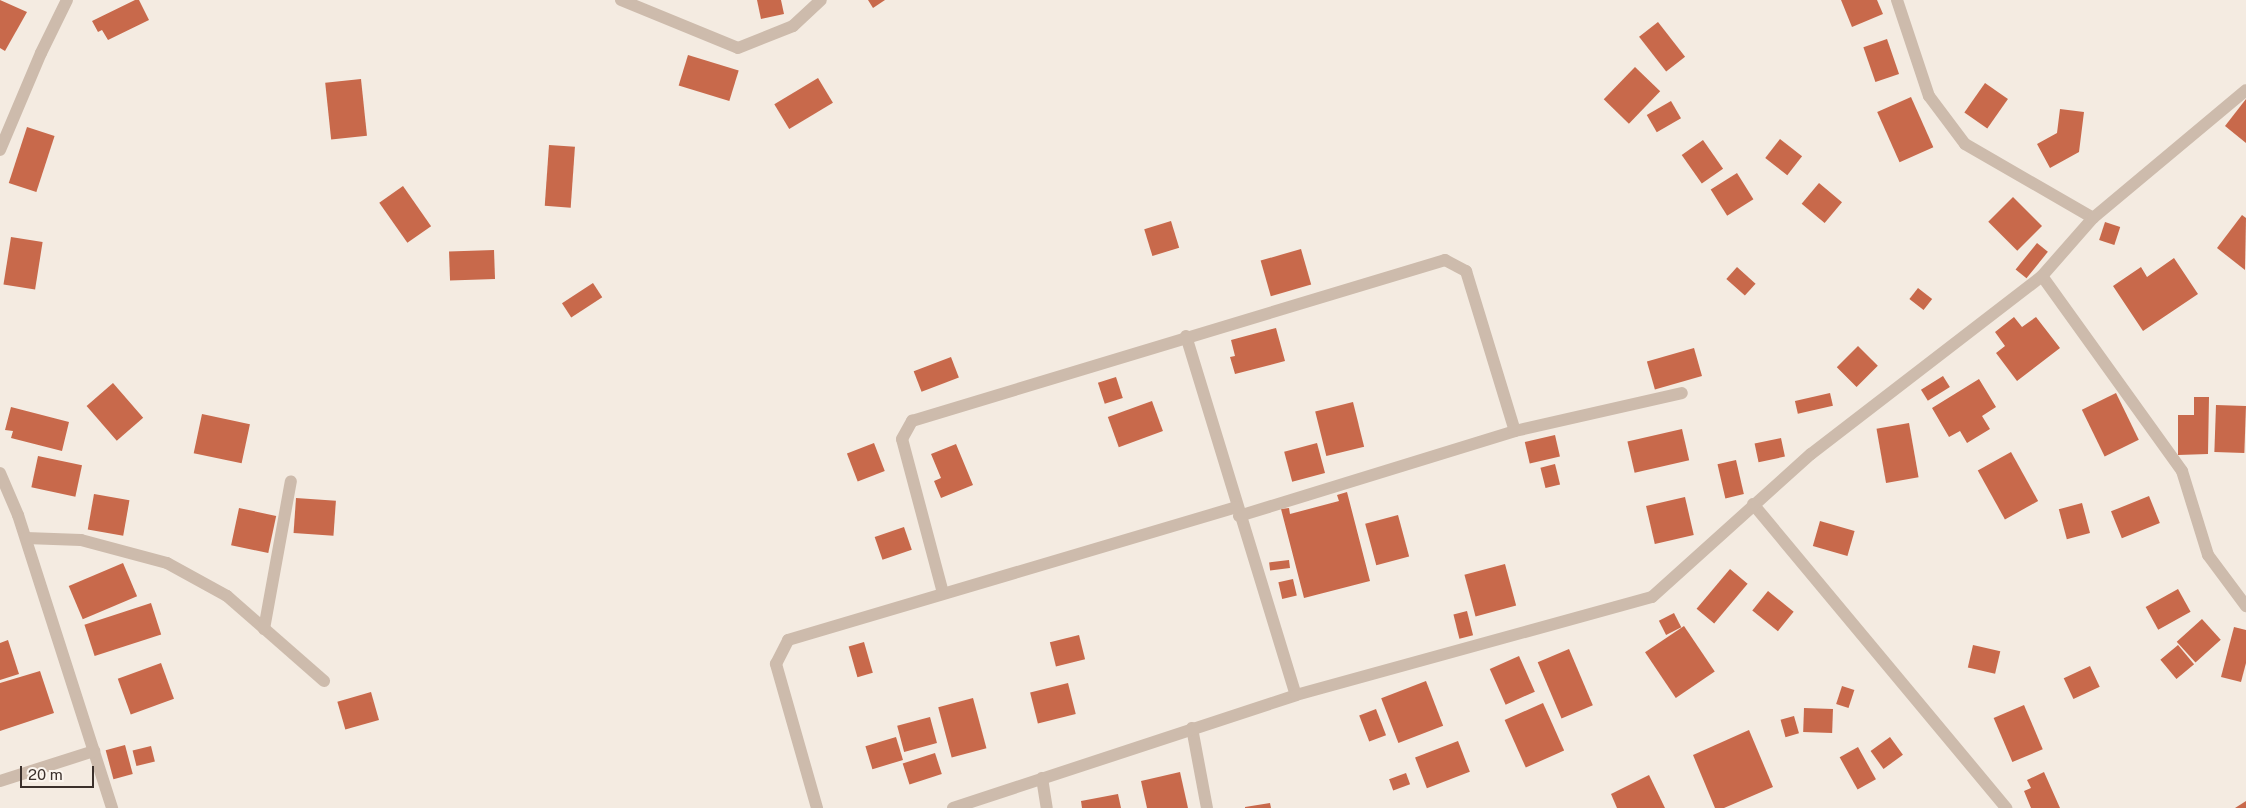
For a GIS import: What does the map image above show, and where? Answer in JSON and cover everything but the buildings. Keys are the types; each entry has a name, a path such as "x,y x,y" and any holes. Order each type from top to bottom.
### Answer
{"street":[{"path":"0,150 67,0"},
{"path":"621,0 738,48 793,26 821,0"},
{"path":"1897,0 1929,96 1965,144 2093,218"},
{"path":"953,808 1296,695 1652,597 1753,504 1811,454 2042,276 2093,218 2246,90"},
{"path":"943,594 902,439 912,422 1186,336 1445,260 1466,271 1515,431"},
{"path":"2042,276 2182,471 2208,555 2246,606"},
{"path":"1186,336 1238,511 1296,695"},
{"path":"817,808 776,664 788,640 1515,431 1682,392"},
{"path":"0,473 26,538 112,808"},
{"path":"264,628 291,481"},
{"path":"1753,504 2006,808"},
{"path":"26,538 80,540 167,563 227,596 324,681"},
{"path":"1192,728 1207,808"},
{"path":"0,781 94,751"},
{"path":"1042,778 1047,808"}]}
